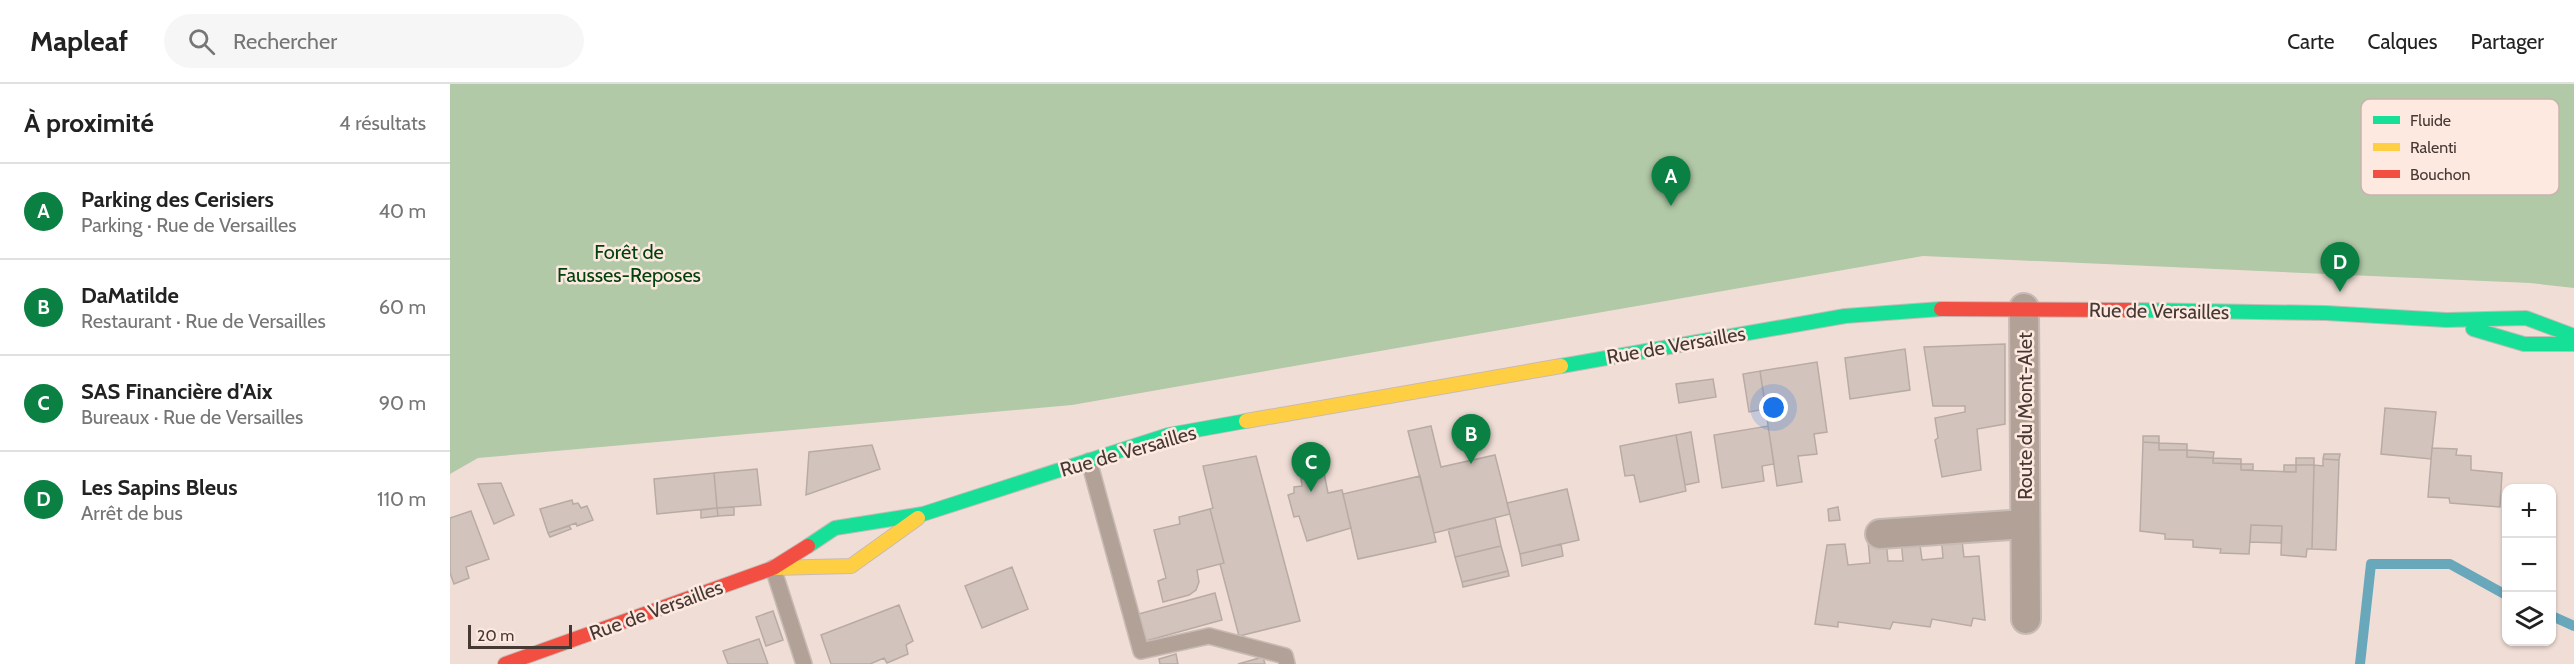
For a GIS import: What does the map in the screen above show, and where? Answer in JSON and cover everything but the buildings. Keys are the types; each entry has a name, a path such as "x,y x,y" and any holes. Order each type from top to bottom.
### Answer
{"main road":[{"name":"Rue de Versailles","path":"505,664 773,568 835,528 923,514 1168,435 1845,316 1962,307 2326,313 2446,320 2526,318 2574,336"},
{"name":"Rue de Versailles","path":"2446,320 2524,344 2574,344"},
{"name":"Rue de Versailles","path":"773,568 851,566 923,514"}],"street":[{"name":"Route du Mont-Alet","path":"2024,308 2026,619"},
{"name":"Route du Mont-Alet","path":"1880,534 2025,524"}],"lane":[{"path":"1089,461 1141,651 1209,636 1285,656 1287,664"},
{"path":"773,568 804,664"}],"green space":[{"name":"Forêt de Fausses-Reposes","path":"450,84 2574,84 2574,288 2530,283 1923,256 1072,405 478,458 450,474"}],"waterway":[{"path":"2360,664 2371,564 2450,564 2502,593"},
{"path":"2556,618 2574,626"}],"traffic: fast":[{"path":"1561,366 1845,316 1941,309"},
{"path":"2134,310 2326,313 2446,320 2526,318 2574,336"},
{"path":"2473,329 2524,344 2574,344"},
{"path":"808,546 835,528 923,514 1168,435 1246,421"}],"traffic: slow":[{"path":"1246,421 1561,366"},
{"path":"773,568 851,566 918,518"}],"traffic: jam":[{"path":"1941,309 2134,310"},
{"path":"505,664 773,568 808,546"}],"place":[{"name":"Parking des Cerisiers","path":"1671,206"},
{"name":"Les Sapins Bleus","path":"2340,292"},
{"name":"DaMatilde","path":"1471,464"},
{"name":"SAS Financière d'Aix","path":"1311,492"}]}
